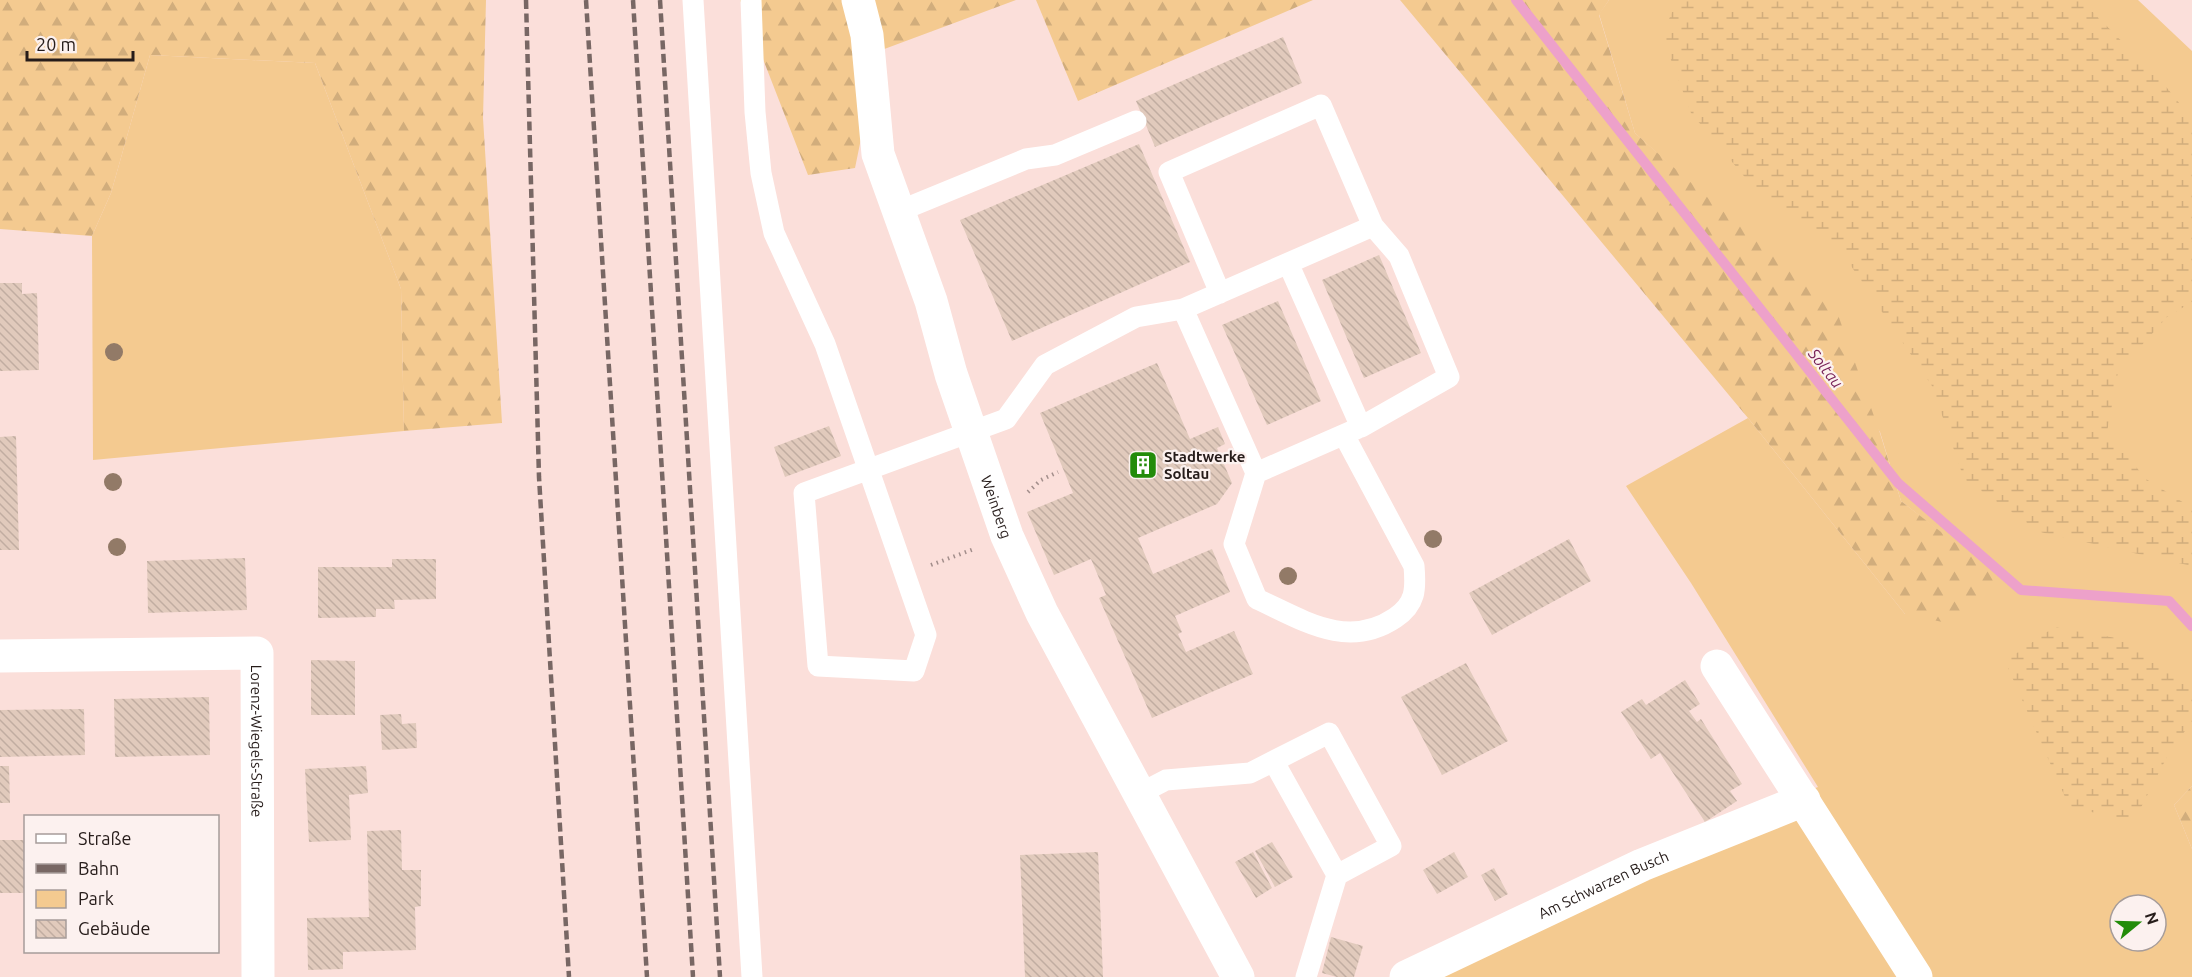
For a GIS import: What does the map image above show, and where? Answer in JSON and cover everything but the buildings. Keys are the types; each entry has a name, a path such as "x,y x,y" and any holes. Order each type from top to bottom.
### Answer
{"street":[{"name":"Weinberg","path":"858,0 867,35 878,154 931,301 951,374 1007,536 1024,575 1238,977"},
{"name":"Lorenz-Wiegels-Straße","path":"0,656 257,653 258,977"},
{"path":"1718,666 1916,977"},
{"name":"Am Schwarzen Busch","path":"1406,977 1642,865 1804,800"}],"lane":[{"path":"693,0 752,977"},
{"path":"751,0 761,173 774,233 825,344 868,471 926,635 914,671 818,666 804,494 868,471 1006,419 1045,365 1136,317 1184,309 1373,226"},
{"path":"1221,292 1169,172 1321,105 1373,226 1400,256 1449,377 1352,431 1256,473"},
{"path":"897,212 1026,159 1055,155 1136,121"},
{"path":"1184,309 1256,473 1234,544 1257,599 1317,627 1350,634 1380,628 1404,612 1417,590 1414,566 1352,431 1288,263"},
{"path":"1140,794 1166,780 1250,773 1329,734 1391,846 1337,875 1306,977"},
{"path":"1274,762 1337,875"}],"path":[{"path":"953,557 983,546"}],"green space":[{"path":"0,0 486,0 483,118 502,423 404,431 401,289 315,63 150,55 111,193 92,236 0,229"},
{"path":"740,0 1016,0 879,51 855,168 808,175"},
{"path":"1036,0 1313,0 1078,101"},
{"path":"1400,0 1609,0 1599,15 1635,133 1837,312 1880,433 1901,501 1998,576 1961,626 1905,614 1748,418"},
{"path":"1609,0 2138,0 2192,51 2192,786 2174,805 2192,849 2192,977 1406,977 1641,856 1818,787 1691,583 1626,486 1748,418 1905,614 1997,577 1901,501 1880,432 1722,212 1635,133 1599,14"},
{"path":"1677,0 2081,0 2163,83 2192,119 2192,302 2167,317 2118,372 2107,432 2146,479 2192,508 2192,566 2040,532 1964,479 1932,386 1843,254 1759,194 1691,113 1662,36"},
{"path":"150,55 315,63 401,289 404,431 93,460 92,236 111,193"},
{"path":"2054,627 2133,641 2192,685 2192,721 2168,755 2133,823 2069,806 2005,661"},
{"path":"2192,786 2192,849 2174,805"}],"waterway":[{"name":"Soltau","path":"1516,0 1898,483 2021,590 2169,601 2192,626"}],"railway":[{"path":"526,0 539,477 569,977"},
{"path":"586,0 647,977"},
{"path":"633,0 693,977"},
{"path":"660,0 720,977"}],"place":[{"name":"Stadtwerke Soltau","path":"1143,465"}]}
